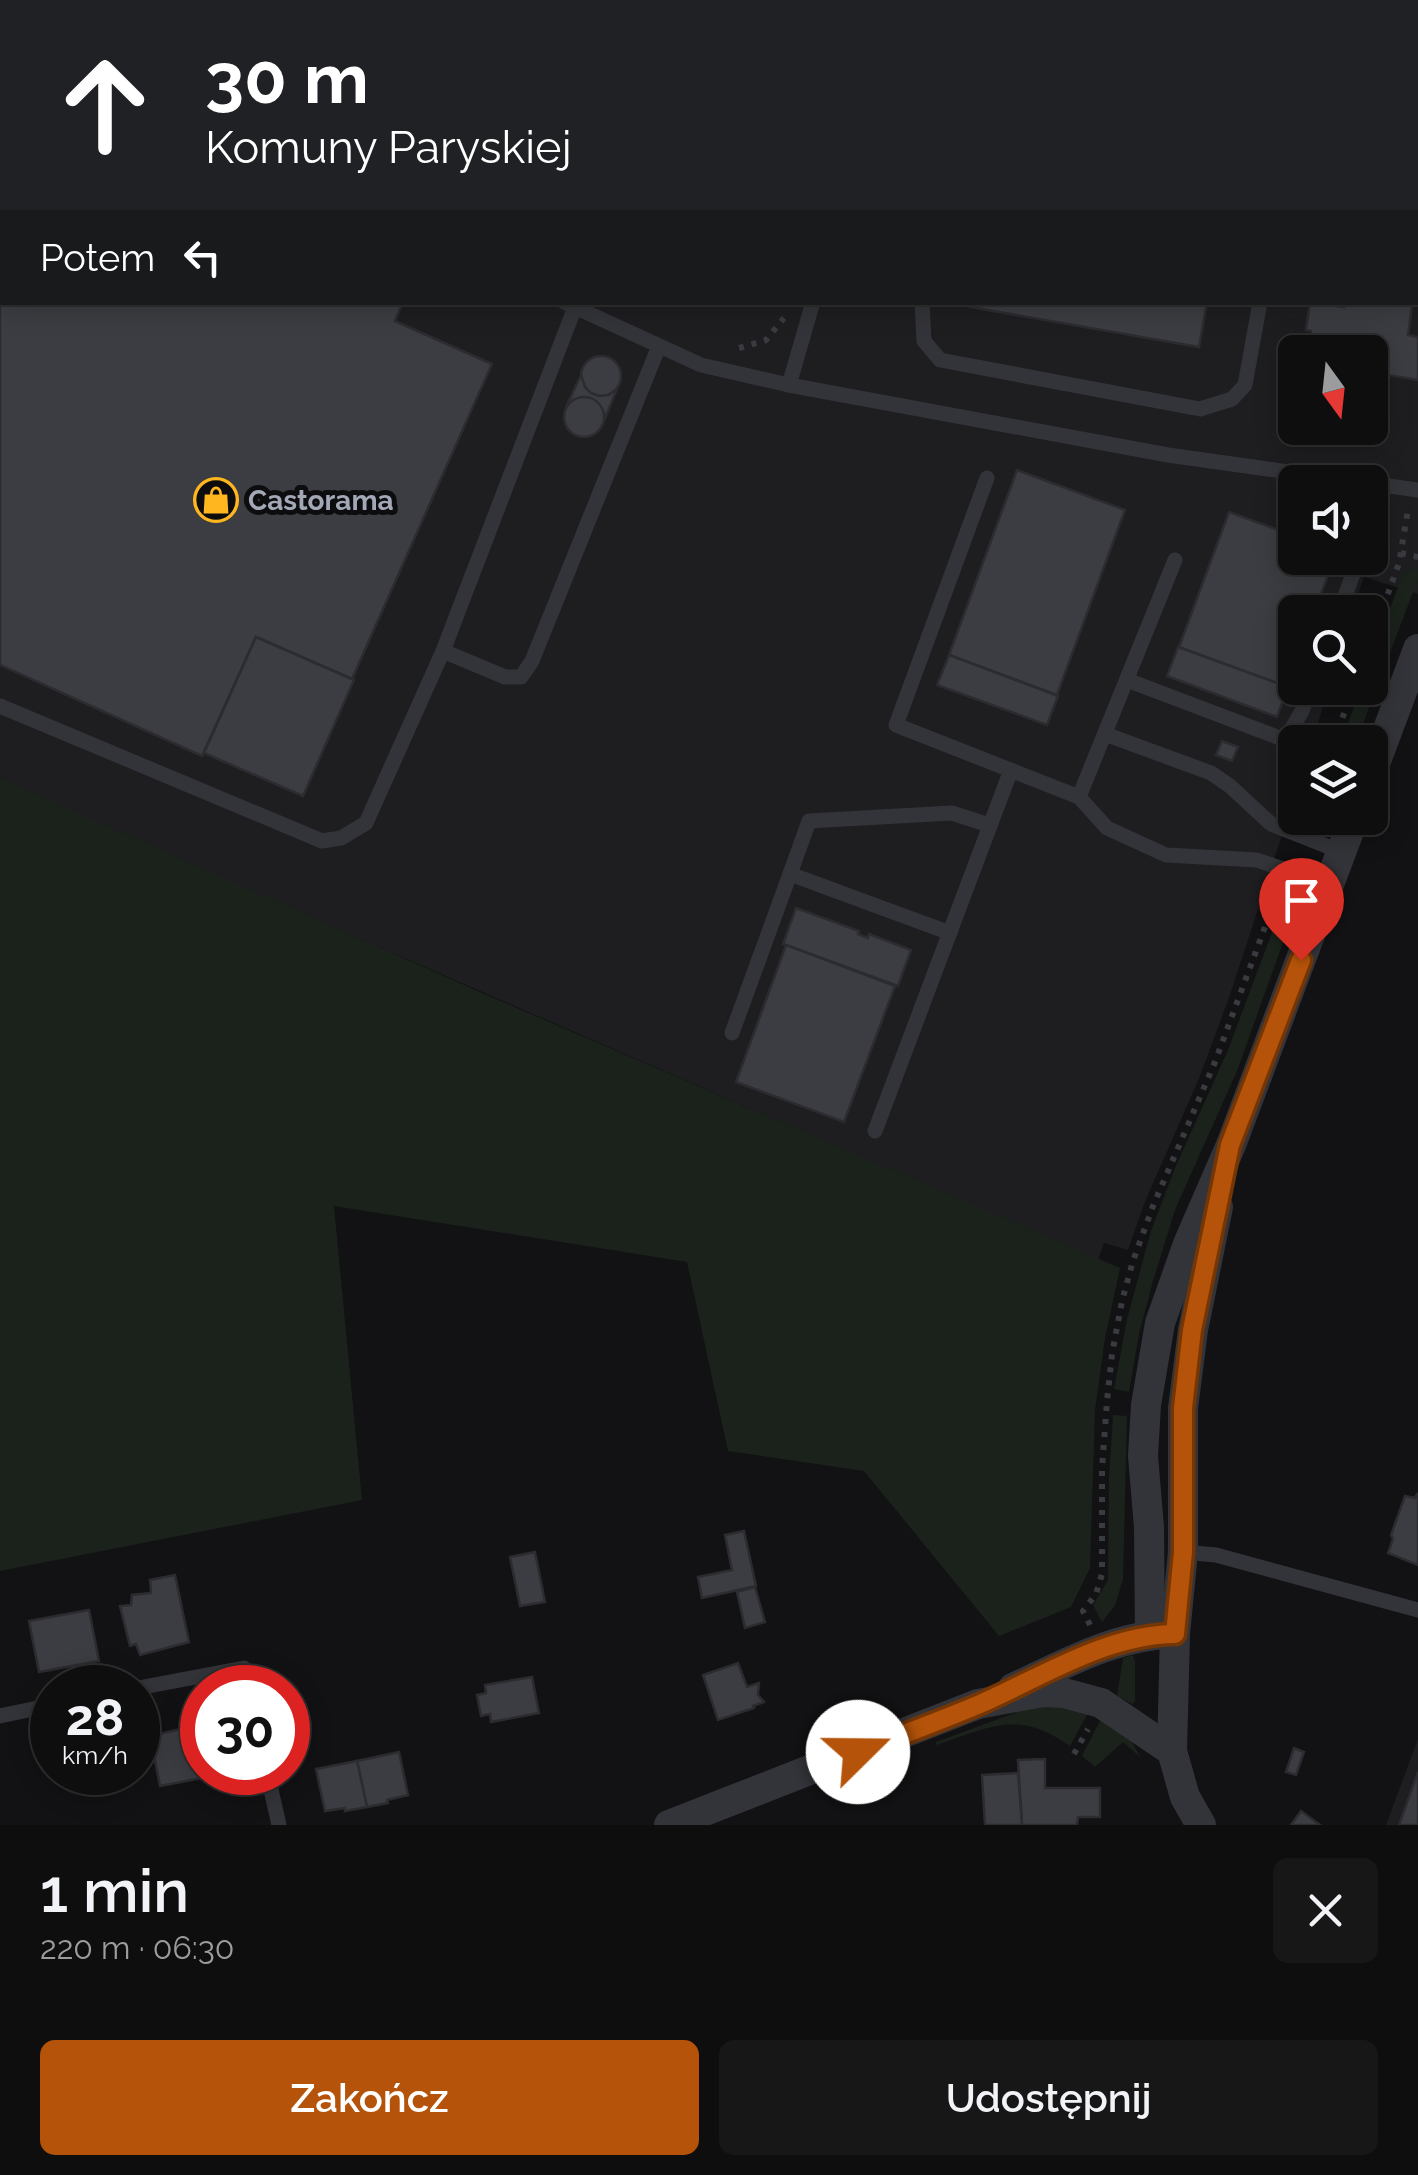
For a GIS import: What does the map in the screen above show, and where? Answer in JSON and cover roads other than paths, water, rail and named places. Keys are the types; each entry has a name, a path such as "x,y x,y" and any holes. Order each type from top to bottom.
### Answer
{"street":[{"path":"1388,729 1418,650"},
{"path":"1202,1825 1185,1797 1172,1751 1143,1456 1148,1389 1160,1323 1173,1284 1348,835"},
{"path":"1163,1634 1183,1552 1181,1442 1192,1330 1230,1145"},
{"path":"669,1825 978,1704 1098,1650 1163,1634"},
{"path":"978,1704 1042,1692 1064,1693 1101,1702 1172,1751"}],"lane":[{"path":"0,706 322,841 341,838 366,824 444,650 570,305 701,364 789,385 1168,455 1418,490"},
{"path":"789,385 812,305"},
{"path":"922,305 924,341 940,360 1200,409 1232,399 1245,384 1259,305"},
{"path":"444,650 505,678 522,677 532,662 658,346"},
{"path":"987,478 896,725 1079,797 1107,828 1166,855 1257,860 1329,885"},
{"path":"1079,797 1176,560"},
{"path":"1127,680 1285,740 1304,705"},
{"path":"1105,734 1211,774 1271,824 1342,852"},
{"path":"874,1130 1011,770"},
{"path":"732,1033 808,821 952,812 988,825"},
{"path":"790,874 950,933"},
{"path":"1183,1552 1216,1555 1418,1610"},
{"path":"0,1716 30,1710"},
{"path":"272,1795 279,1825"}],"place":[{"name":"Castorama","path":"216,500"}]}
